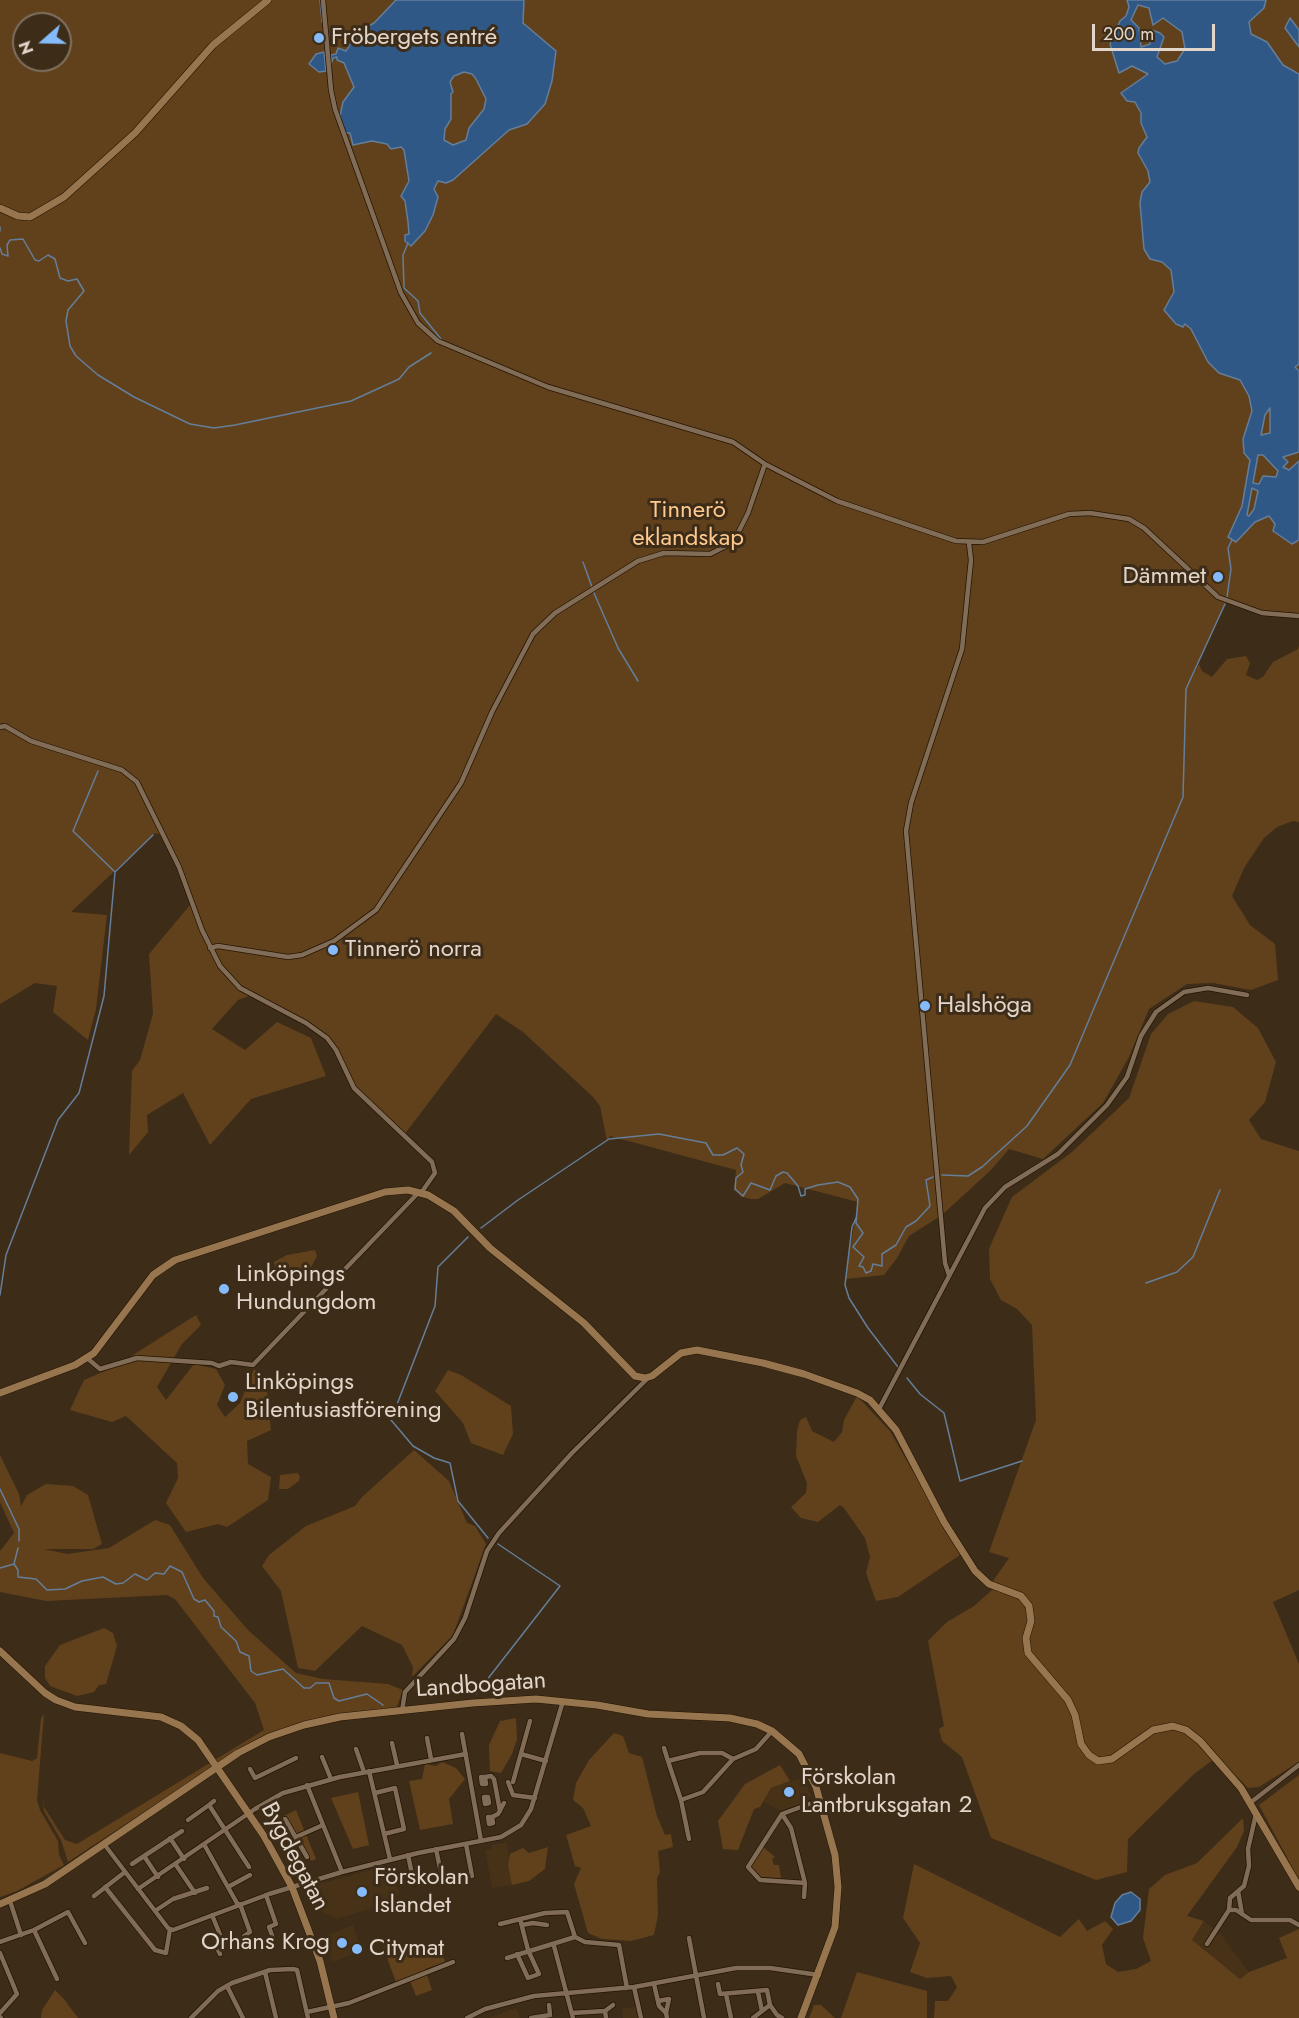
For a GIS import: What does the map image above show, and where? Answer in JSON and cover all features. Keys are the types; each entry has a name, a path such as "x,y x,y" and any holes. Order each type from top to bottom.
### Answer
{"street":[{"path":"0,208 18,216 30,217 64,197 135,133 231,28 267,0"},
{"path":"323,0 331,90 335,109 397,283 408,307 426,331 448,347 548,387 733,442 765,464 852,508 969,543 983,542 1069,514 1089,513 1117,516 1144,528 1218,597 1262,613 1299,616"},
{"path":"210,948 218,946 288,957 302,955 334,941 376,910 461,783 492,712 533,634 555,613 645,558 664,553 710,554 728,545 735,539 748,513 765,464"},
{"path":"949,1275 945,1263 906,831 911,803 962,649 971,560 969,543"},
{"path":"2,725 31,741 122,770 137,782 179,867 210,948 220,966 240,988 314,1027 332,1044 354,1088 432,1162 435,1173 420,1192 253,1365 235,1362 219,1366 212,1363 137,1358 100,1369 87,1358"},
{"path":"879,1409 971,1232 992,1199 1005,1187 1058,1154 1116,1096 1127,1077 1141,1036 1156,1012 1184,992 1208,988 1247,995"},
{"path":"0,1393 87,1358 101,1348 153,1275 169,1263 385,1192 401,1190 420,1192 454,1211 490,1248 584,1323 631,1372 640,1378 648,1377"},
{"path":"402,1711 405,1692 454,1639 465,1618 487,1551 499,1533 572,1453 648,1377 681,1353 700,1351 763,1363 804,1374 857,1393 879,1409 896,1430 944,1522 975,1571 989,1584 1021,1596 1029,1606 1031,1621 1026,1638 1028,1653 1068,1700 1075,1715 1081,1744 1089,1755 1098,1761 1112,1759 1153,1730 1166,1726 1180,1727 1200,1741 1233,1778 1299,1887"},
{"name":"Bygdegatan","path":"0,1651 45,1694 65,1704 151,1715 181,1726 198,1740 249,1813 292,1887 315,1943 334,2018"},
{"name":"Landbogatan","path":"0,1904 45,1884 255,1744 303,1725 340,1718 507,1700 563,1701 648,1713 730,1718 758,1724 772,1731 799,1754 812,1774 835,1855 838,1887 835,1927 819,1975 801,2018"},
{"path":"170,1929 266,1895 342,1872 408,1855 501,1837 516,1829 528,1816 535,1798 563,1701"},
{"path":"530,1721 510,1782 513,1795 535,1798"},
{"path":"681,1800 703,1792 733,1759 756,1749 772,1731"},
{"path":"462,1734 481,1841"},
{"path":"427,1738 431,1759"},
{"path":"392,1743 397,1765"},
{"path":"664,1748 681,1800 689,1839"},
{"path":"356,1749 375,1793 390,1859"},
{"path":"668,1761 700,1753 722,1753 733,1759"},
{"path":"138,1889 205,1846 249,1813 283,1793 331,1779 466,1754"},
{"path":"521,1754 546,1761"},
{"path":"322,1757 331,1779"},
{"path":"249,1769 255,1778 296,1758"},
{"path":"1250,1803 1299,1766"},
{"path":"485,1777 493,1778 500,1810"},
{"path":"307,1785 342,1872"},
{"path":"375,1793 395,1788 404,1829 384,1833"},
{"path":"488,1797 497,1795"},
{"path":"805,1883 760,1880 748,1868 782,1814 820,1800"},
{"path":"188,1820 214,1801"},
{"path":"492,1817 504,1803"},
{"path":"209,1805 249,1867"},
{"path":"782,1814 792,1828 805,1883 804,1897"},
{"path":"1207,1944 1229,1910 1230,1898 1244,1886 1248,1871 1248,1849 1256,1814"},
{"path":"285,1819 307,1857"},
{"path":"296,1837 323,1825"},
{"path":"132,1864 182,1831"},
{"path":"170,1838 184,1859"},
{"path":"104,1844 170,1929 168,1953 149,1945 105,1887"},
{"path":"466,1844 472,1876"},
{"path":"205,1846 239,1905 250,1932 244,1936 248,1947"},
{"path":"436,1849 442,1878"},
{"path":"408,1855 414,1884"},
{"path":"144,1856 158,1877"},
{"path":"176,1864 195,1893"},
{"path":"94,1896 125,1872"},
{"path":"228,1887 250,1875"},
{"path":"155,1911 173,1899 207,1888"},
{"path":"1238,1891 1242,1914"},
{"path":"266,1895 276,1924 269,1927 273,1938"},
{"path":"10,1901 21,1935"},
{"path":"1229,1910 1233,1909 1251,1920 1290,1920 1299,1925"},
{"path":"0,1942 34,1930 69,1911 85,1943"},
{"path":"500,1924 567,1912 575,1937"},
{"path":"212,1915 223,1942 216,1946 220,1954"},
{"path":"521,1922 547,1925"},
{"path":"517,1954 528,1978 539,1974 528,1950 521,1922"},
{"path":"34,1930 57,1979"},
{"path":"507,1958 575,1937 585,1942 619,1945 627,1988"},
{"path":"689,1938 704,2018"},
{"path":"554,1946 573,2015 605,2011 613,2005"},
{"path":"0,1953 17,1995 0,2016"},
{"path":"194,2017 218,1991 265,1972 297,1970 307,2016 346,2004 453,1962"},
{"path":"467,2018 514,2000 568,1992 634,1987 736,1968 762,1967 819,1975"},
{"path":"265,1972 276,2018"},
{"path":"654,1984 660,2008 667,2015"},
{"path":"717,1984 720,1994 767,1990 770,2005 777,2016 782,2018"},
{"path":"227,1986 243,2018"},
{"path":"634,1987 641,2018"},
{"path":"758,1992 762,2011"},
{"path":"726,1994 731,2018"},
{"path":"658,2001 669,2000 667,2015"},
{"path":"722,2008 728,2004"},
{"path":"531,2018 550,2015 549,2005"},
{"path":"753,2018 770,2005"},
{"path":"593,2011 594,2018"},
{"path":"605,2011 606,2018"}],"shaded area":[{"name":"Förskolan Lantbruksgatan 2","path":"803,1777 811,1795 803,1803 781,1811 763,1801 771,1788"},
{"path":"507,1842 512,1885 492,1888 485,1850 491,1849 491,1845"},
{"name":"Förskolan Islandet","path":"390,1865 399,1893 390,1903 337,1919 311,1906 303,1888"},
{"path":"1204,1921 1220,1933 1249,1972 1240,1979 1192,1940"},
{"path":"353,1925 362,1951 332,1962 327,1935"},
{"path":"636,2006 641,2018 623,2018 622,2009"},
{"path":"516,2008 520,2018 488,2018"}],"green space":[{"name":"Tinnerö eklandskap","path":"0,0 1299,0 1299,616 1273,615 1226,601 1191,679 1199,664 1202,671 1212,677 1227,659 1246,656 1250,663 1246,675 1257,680 1263,677 1273,662 1298,649 1299,645 1299,822 1293,821 1277,827 1264,838 1244,868 1232,896 1250,925 1275,944 1278,980 1251,990 1213,983 1187,984 1149,1009 1129,1057 1103,1103 1043,1159 1009,1149 991,1170 942,1215 909,1236 884,1275 845,1279 858,1202 785,1183 758,1199 742,1197 734,1190 736,1170 610,1136 607,1141 600,1106 593,1097 523,1032 496,1014 404,1135 356,1090 338,1055 321,1033 252,995 238,1000 212,1029 245,1050 277,1022 311,1038 326,1076 251,1099 210,1145 183,1093 147,1115 148,1132 129,1155 132,1071 140,1060 153,1014 149,954 190,905 196,914 166,837 155,833 71,912 107,915 96,1009 88,1040 53,1012 57,986 35,983 0,1004"},
{"path":"1194,1001 1233,1007 1258,1028 1276,1062 1265,1102 1249,1120 1261,1139 1299,1151 1299,1590 1273,1602 1299,1664 1299,1762 1259,1787 1248,1788 1217,1757 1194,1774 1128,1839 1127,1872 1096,1880 991,1838 962,1757 942,1741 939,1729 944,1726 928,1641 947,1622 974,1606 999,1584 993,1581 1009,1558 989,1552 1036,1420 1032,1325 1017,1309 1001,1300 990,1279 989,1249 1012,1197 1072,1152 1129,1098 1151,1034 1168,1014"},
{"path":"315,1250 317,1256 303,1282 285,1279 276,1271 274,1262 287,1255"},
{"path":"196,1315 201,1325 182,1344 157,1387 166,1400 194,1364 216,1369 225,1385 217,1405 225,1417 240,1403 254,1369 266,1381 271,1430 247,1441 248,1464 271,1477 268,1500 227,1527 218,1524 186,1532 166,1503 178,1478 177,1463 126,1416 112,1422 70,1410 84,1380 114,1367"},
{"path":"448,1370 461,1375 511,1406 513,1434 503,1455 471,1443 463,1423 435,1391"},
{"path":"857,1396 890,1431 960,1555 898,1597 876,1601 866,1573 870,1557 865,1538 844,1508 840,1505 818,1522 801,1518 791,1507 806,1493 807,1483 796,1456 800,1420 806,1417 812,1431 834,1442 842,1432 844,1420"},
{"path":"414,1450 449,1481 467,1523 475,1526 486,1544 453,1635 412,1677 413,1667 402,1645 362,1626 315,1671 298,1668 281,1591 262,1566 269,1555 306,1526 355,1506"},
{"path":"0,1455 19,1494 21,1506 27,1495 46,1484 73,1486 88,1495 102,1544 93,1549 44,1549 67,1554 109,1548 155,1520 170,1525 203,1578 248,1630 296,1673 323,1679 388,1684 403,1690 396,1709 346,1715 244,1746 68,1862 61,1840 44,1811 42,1791 44,1807 65,1840 77,1844 264,1730 255,1703 175,1599 167,1595 46,1601 0,1592 0,1551 14,1533 0,1502"},
{"path":"297,1473 300,1476 299,1481 288,1489 279,1489 280,1475"},
{"path":"104,1628 113,1633 117,1646 106,1684 99,1685 94,1692 77,1696 50,1686 45,1678 45,1666 60,1645"},
{"path":"44,1714 37,1800 40,1810 58,1841 59,1855 64,1865 17,1891 0,1897 0,1753 32,1761 37,1758 41,1718"},
{"path":"516,1718 517,1739 512,1754 501,1773 490,1771 489,1745 500,1721"},
{"path":"614,1733 623,1736 629,1753 642,1757 657,1816 665,1835 671,1834 673,1847 658,1851 660,1872 657,1878 658,1915 654,1935 631,1941 602,1939 588,1933 574,1884 581,1868 575,1866 566,1835 591,1826 583,1808 573,1800 576,1783 589,1760"},
{"path":"442,1762 456,1768 465,1779 449,1799 453,1824 420,1830 409,1781 422,1779 425,1764 436,1766"},
{"path":"780,1765 790,1781 771,1788 760,1807 754,1809 738,1850 723,1849 718,1821 745,1784"},
{"path":"1299,1775 1299,1880 1259,1805"},
{"path":"358,1792 369,1845 353,1849 331,1798"},
{"path":"296,1810 316,1859 311,1861 286,1817 282,1817"},
{"path":"1243,1818 1244,1831 1237,1847 1187,1916 1204,1921 1192,1940 1240,1979 1249,1972 1287,1958 1279,1938 1299,1929 1299,2018 934,2018 935,2001 948,2001 957,1987 951,1976 927,1978 910,1972 920,1943 903,1918 914,1864 1060,1937 1079,1919 1087,1931 1105,1921 1113,1929 1102,1945 1106,1964 1118,1972 1136,1969 1151,1961 1143,1938 1149,1889 1165,1875 1197,1863"},
{"path":"548,1847 545,1869 529,1881 512,1885 508,1865 510,1854 523,1848 529,1853"},
{"path":"763,1847 775,1857 772,1859 774,1865 779,1865 781,1878 761,1877 751,1868"},
{"path":"439,1943 445,1962 425,1969 432,1990 416,1996 410,1981 397,1985 383,1947 390,1945 403,1950 420,1944 422,1949"},
{"path":"857,1972 927,1991 927,2018 841,2018"},
{"path":"55,1990 78,2018 41,2018 42,2010"},
{"path":"814,2005 821,2005 835,2018 809,2018"}],"water":[{"path":"396,0 524,0 523,23 556,51 552,81 545,104 527,124 509,130 453,180 446,183 438,181 434,189 438,197 433,215 425,231 411,246 405,241 405,235 409,234 408,222 405,201 401,196 409,181 404,150 401,147 391,149 387,144 372,141 353,145 350,133 345,133 340,116 343,102 354,87 344,63 337,60 337,57 333,58 331,64 331,55 336,54 338,48 346,51 357,33 374,23","holes":["464,72 472,74 486,99 484,109 469,128 466,140 453,145 444,140 445,129 451,119 451,94 453,92 450,82 454,76"]},
{"path":"1127,0 1266,0 1264,8 1249,22 1251,34 1267,42 1283,65 1299,74 1299,364 1295,367 1299,371 1299,452 1283,457 1288,462 1283,467 1289,470 1299,461 1299,540 1292,544 1273,531 1275,524 1269,516 1255,522 1236,542 1228,537 1242,506 1250,460 1244,453 1243,439 1252,411 1249,396 1240,380 1219,373 1208,362 1191,329 1185,324 1183,327 1176,324 1164,310 1174,292 1171,270 1162,262 1150,259 1144,249 1140,203 1142,192 1150,182 1148,171 1138,153 1147,137 1141,123 1141,113 1135,102 1127,101 1121,93 1148,74 1132,66 1119,73 1110,44 1129,7","holes":["1138,5 1149,8 1153,25 1163,18 1182,32 1185,49 1177,61 1165,64 1157,57 1164,37 1160,33 1152,30 1150,44 1141,47 1139,28 1131,20","1270,408 1270,433 1261,435 1265,415","1258,455 1263,455 1278,471 1276,477 1263,476 1259,484 1253,483","1252,488 1258,491 1254,509 1249,516 1247,515"]},
{"path":"1290,18 1299,30 1299,47 1285,28"},
{"path":"324,52 326,71 319,72 309,64 316,54"},
{"path":"1131,1892 1140,1899 1140,1910 1131,1921 1118,1925 1111,1917 1115,1903 1122,1895"}],"waterway":[{"path":"320,0 322,22"},
{"path":"0,248 2,254 8,256 7,245 10,240 23,239 35,260 39,261 48,255 55,259 60,278 68,281 77,279 84,291 68,310 66,321 70,346 76,356 98,375 134,397 190,424 214,428 351,401 399,379 409,367 431,353"},
{"path":"408,243 403,255 404,288 418,301 420,313 441,339"},
{"path":"1227,597 1231,569 1228,548 1232,540"},
{"path":"583,562 592,587"},
{"path":"594,593 618,648 638,681"},
{"path":"942,1175 968,1176 982,1167 1027,1126 1070,1065 1183,797 1186,689 1225,604"},
{"path":"0,1295 6,1255 58,1120 79,1093 104,996 115,872 73,831 98,771"},
{"path":"115,872 153,835"},
{"path":"481,1228 518,1200 609,1139 659,1134 706,1143 713,1155 723,1155 737,1148 744,1154 741,1165 743,1172 736,1178 735,1189 743,1196 751,1183 770,1190 776,1176 783,1172 787,1173 798,1186 801,1196 805,1195 805,1189 818,1185 838,1182 850,1187 858,1199 856,1223 863,1233 853,1247 864,1257 859,1266 863,1267 866,1273 871,1271 873,1264 882,1266 882,1254 896,1245 906,1227 916,1221 930,1206 926,1180 933,1177"},
{"path":"1146,1283 1177,1272 1193,1257 1220,1190"},
{"path":"856,1218 852,1227 845,1285 849,1298 868,1328 898,1367"},
{"path":"468,1237 438,1267 435,1306 391,1420 413,1446 434,1458 450,1463 458,1501 488,1538"},
{"path":"907,1378 920,1394 944,1413 960,1481 1022,1461"},
{"path":"0,1489 19,1529 19,1541"},
{"path":"476,1694 560,1586 498,1544"},
{"path":"14,1564 18,1548"},
{"path":"0,1568 14,1564 18,1570 18,1577 36,1579 47,1590 65,1589 82,1581 103,1577 116,1584 123,1583 135,1574 147,1580 155,1573 164,1574 170,1566 182,1572 194,1599 199,1602 205,1600 214,1611 214,1616 218,1617 221,1627 236,1641 240,1652 249,1656 251,1671 257,1675 283,1669 304,1688 310,1688 316,1683 329,1683 334,1698 339,1701 367,1694 383,1705"}],"place":[{"name":"Fröbergets entré","path":"319,38"},
{"name":"Dämmet","path":"1218,577"},
{"name":"Tinnerö norra","path":"333,950"},
{"name":"Halshöga","path":"925,1006"},
{"name":"Linköpings Hundungdom","path":"224,1289"},
{"name":"Linköpings Bilentusiastförening","path":"233,1397"},
{"name":"Förskolan Lantbruksgatan 2","path":"789,1792"},
{"name":"Förskolan Islandet","path":"362,1892"},
{"name":"Orhans Krog","path":"342,1943"},
{"name":"Citymat","path":"357,1949"}]}
